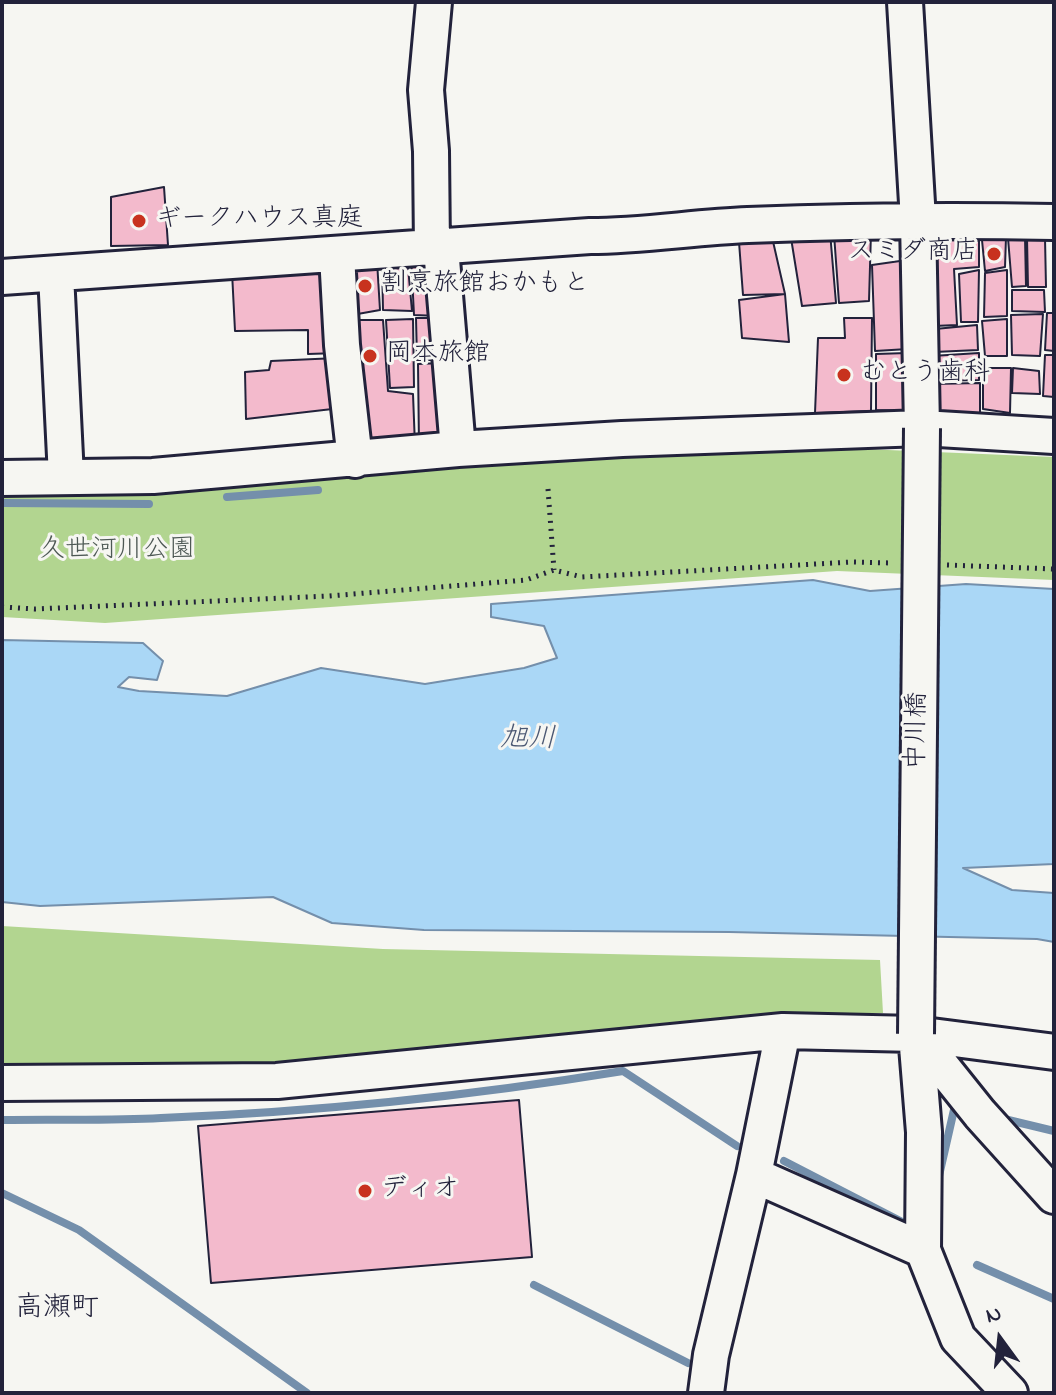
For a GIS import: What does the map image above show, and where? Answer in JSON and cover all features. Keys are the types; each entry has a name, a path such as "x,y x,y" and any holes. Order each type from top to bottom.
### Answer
{"street":[{"path":"434,2 426,90 437,248 458,449"},
{"name":"中川橋","path":"905,2 918,220 922,428 916,1034 924,1132 923,1250"},
{"path":"2,277 590,236 634,236 745,225 918,220 1054,222"},
{"path":"337,255 342,345 355,460"},
{"path":"56,274 66,477"},
{"path":"2,478 153,476 458,449 622,439 922,428 1054,436"},
{"path":"706,1393 711,1355 754,1175 783,1031"},
{"path":"2,1083 277,1081 783,1031 916,1034 1054,1052"},
{"path":"916,1034 980,1114 1054,1196"},
{"path":"754,1175 923,1250 958,1338 1010,1393"}],"path":[{"path":"548,489 554,570"},
{"path":"2,607 35,609 329,596 526,580 554,570 582,577 852,562 899,563"},
{"path":"945,565 1054,569"}],"green space":[{"name":"久世河川公園","path":"864,449 1054,457 1054,580 837,571 105,623 2,617 2,485 439,461"},
{"path":"2,926 383,949 880,960 883,1013 784,1013 225,1068 2,1064"}],"water":[{"name":"旭川","path":"813,580 870,591 966,584 1054,589 1054,864 963,868 1012,890 1054,893 1054,942 1037,939 729,932 424,930 332,923 273,897 40,906 2,902 2,640 143,643 163,661 157,680 129,677 118,687 139,691 227,696 321,668 425,684 524,668 557,658 544,626 491,617 491,604"}],"building":[{"name":"ギークハウス真庭","path":"164,187 168,245 111,246 111,197"},
{"path":"830,232 836,303 802,306 791,238"},
{"path":"871,232 869,301 839,303 834,234"},
{"path":"772,237 785,294 743,295 739,242"},
{"name":"スミダ商店","path":"1006,237 1005,267 985,271 982,240"},
{"path":"1025,237 1026,286 1012,287 1008,238"},
{"path":"1027,238 1045,238 1046,287 1028,287"},
{"path":"935,240 979,241 979,267 954,269 957,325 934,326"},
{"path":"436,254 439,316 414,315 411,257"},
{"path":"407,256 412,311 383,310 382,262"},
{"path":"907,260 908,349 875,351 872,265"},
{"name":"割烹旅館おかもと","path":"377,261 380,310 352,315 349,262"},
{"path":"330,267 338,353 308,354 308,330 235,331 232,272"},
{"path":"979,270 978,322 961,322 959,274"},
{"path":"1007,270 1007,316 984,317 985,273"},
{"path":"1012,290 1044,290 1045,312 1012,311"},
{"path":"785,294 789,342 742,338 739,300"},
{"path":"1047,313 1054,313 1054,351 1045,350"},
{"path":"1043,314 1040,356 1012,355 1011,315"},
{"path":"416,318 438,318 440,360 417,360"},
{"name":"むとう歯科","path":"844,318 872,318 871,411 815,413 818,338 845,338"},
{"path":"413,319 414,387 390,388 386,320"},
{"path":"1007,319 1007,356 985,356 982,321"},
{"name":"岡本旅館","path":"352,320 383,320 388,391 413,394 415,446 362,451"},
{"path":"977,325 978,350 934,352 935,329"},
{"path":"907,353 909,411 876,410 876,354"},
{"path":"979,353 979,380 933,381 932,356"},
{"path":"1045,355 1054,355 1054,397 1043,396"},
{"path":"337,358 341,408 246,419 245,372 269,370 271,361"},
{"path":"442,363 449,444 419,446 418,364"},
{"path":"983,368 1011,368 1010,413 983,409"},
{"path":"1013,368 1039,371 1040,394 1012,393"},
{"path":"980,383 980,413 933,414 932,384"},
{"name":"ディオ","path":"519,1100 532,1257 211,1283 198,1126"}],"waterway":[{"path":"227,497 318,490"},
{"path":"2,503 149,504"},
{"path":"2,1120 141,1119 335,1107 508,1088 623,1071 737,1146"},
{"path":"938,1180 956,1101"},
{"path":"1000,1118 1054,1131"},
{"path":"784,1161 908,1225"},
{"path":"2,1193 79,1230 307,1393"},
{"path":"977,1265 1054,1299"},
{"path":"534,1285 688,1363"}],"place":[{"name":"ギークハウス真庭","path":"139,221"},
{"name":"スミダ商店","path":"994,254"},
{"name":"割烹旅館おかもと","path":"365,286"},
{"name":"岡本旅館","path":"370,356"},
{"name":"むとう歯科","path":"844,375"},
{"name":"ディオ","path":"365,1191"}],"district":[{"name":"高瀬町","path":"57,1310"}]}
